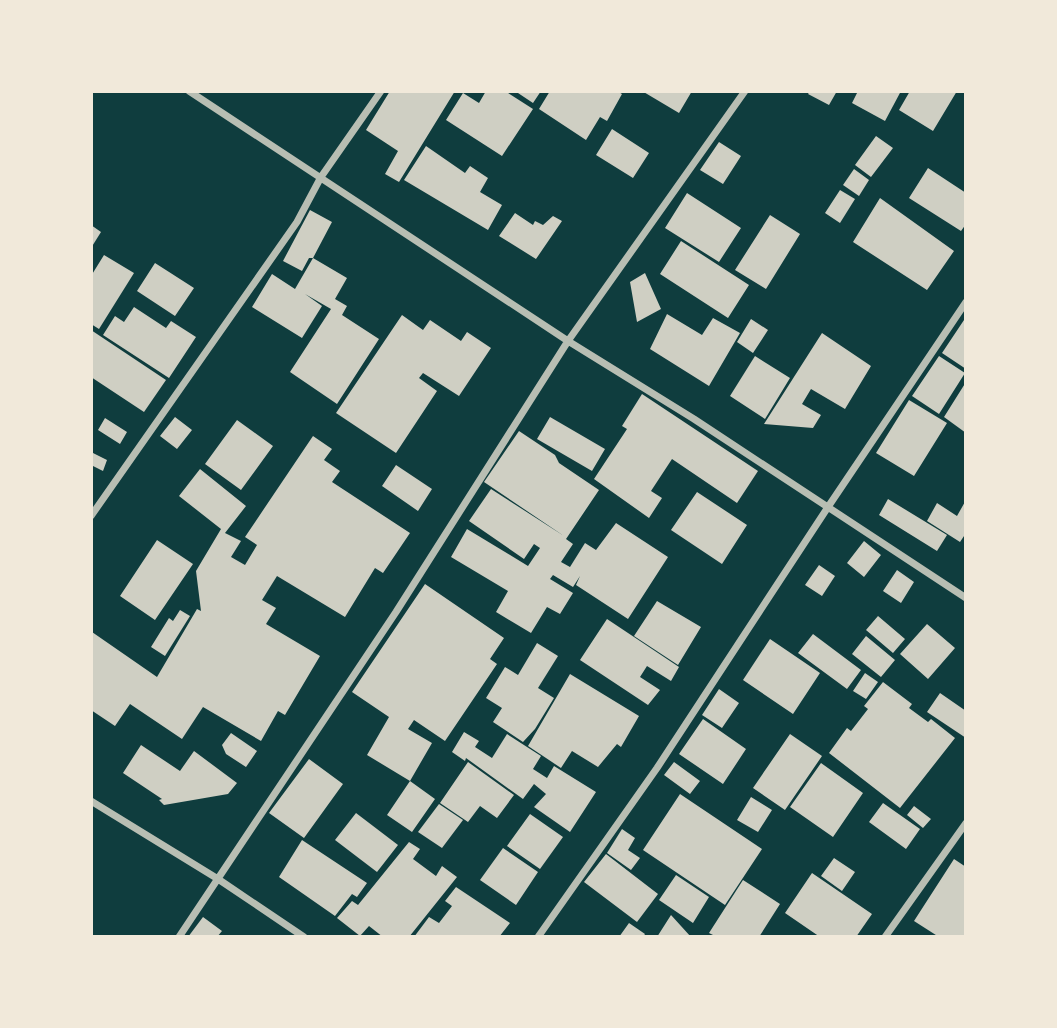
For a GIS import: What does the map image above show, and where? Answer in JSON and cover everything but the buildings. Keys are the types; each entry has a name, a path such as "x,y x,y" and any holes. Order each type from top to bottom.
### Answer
{"street":[{"path":"189,91 568,341 966,598"},
{"path":"91,516 297,222 321,177 381,91"},
{"path":"179,937 396,612 568,341 745,91"},
{"path":"538,937 657,768 966,302"},
{"path":"91,801 218,879 304,937"},
{"path":"885,937 966,823"}]}
